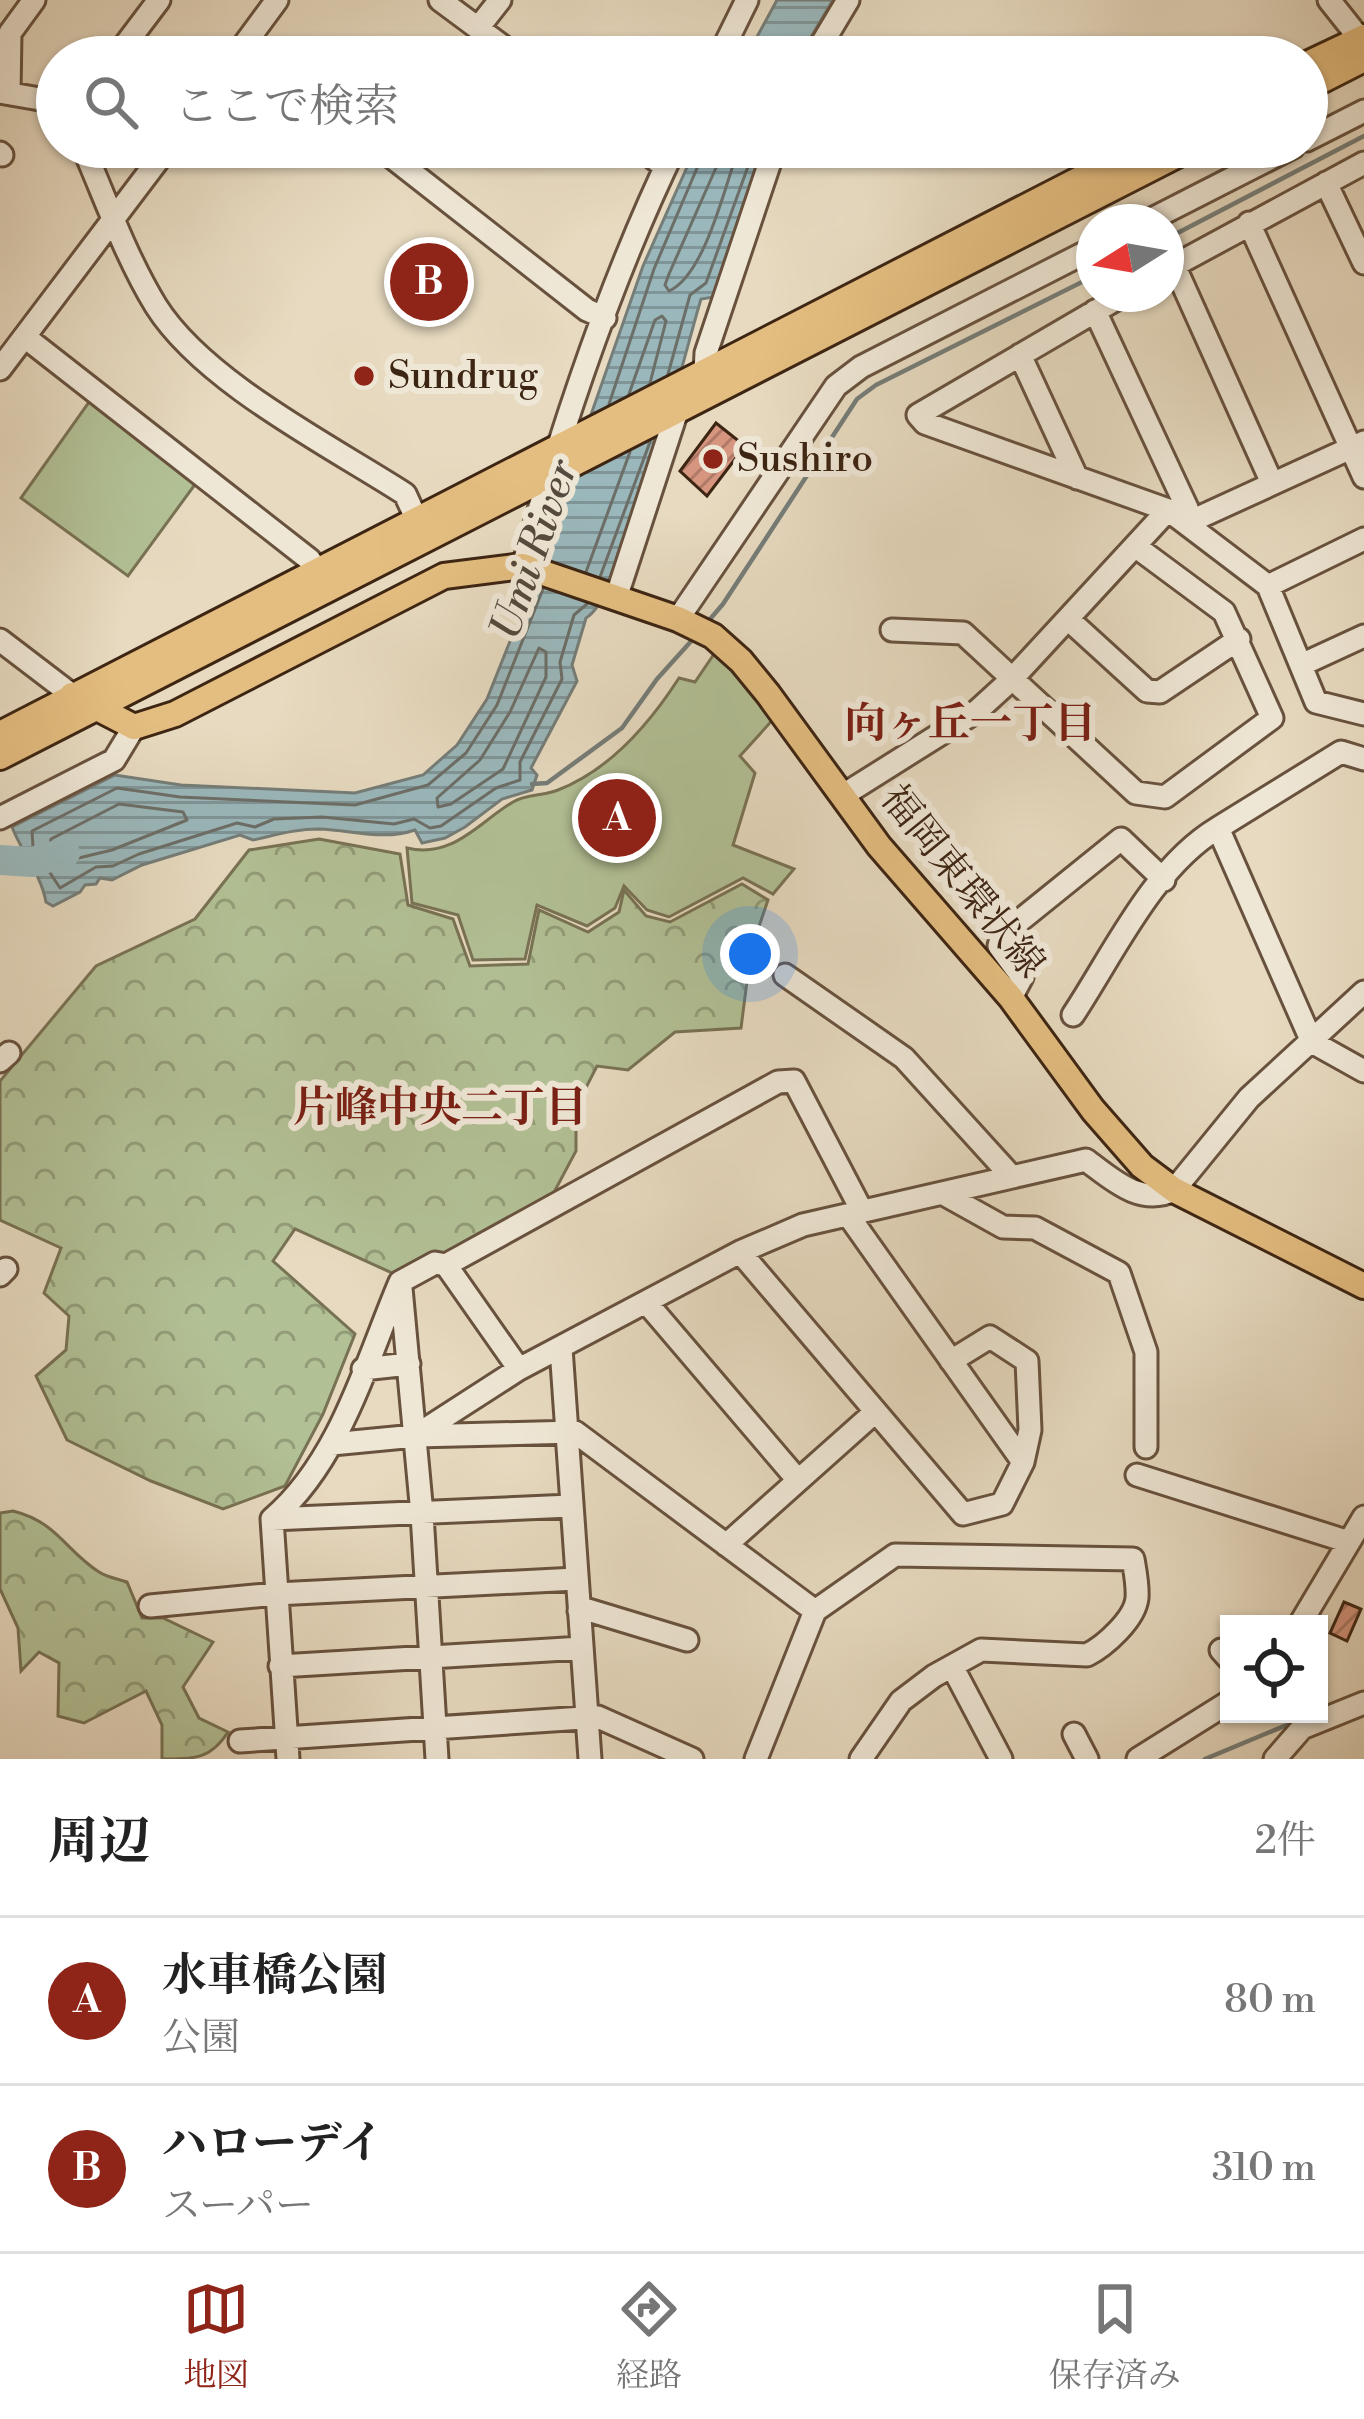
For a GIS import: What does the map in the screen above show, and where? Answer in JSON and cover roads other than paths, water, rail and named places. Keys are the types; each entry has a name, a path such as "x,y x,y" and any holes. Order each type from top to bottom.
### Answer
{"main road":[{"path":"1328,57 1363,45"},
{"path":"1328,72 1363,45"},
{"path":"674,402 705,371 1101,168"},
{"path":"0,757 555,461 1150,168"},
{"path":"0,734 417,520 555,461"},
{"name":"福岡東環状線","path":"134,727 175,714 444,576 529,568 681,621 713,636 741,662 845,794 879,846 1011,998 1093,1110 1142,1166 1174,1190 1364,1286"},
{"path":"72,695 134,727"}],"street":[{"path":"34,0 10,33 4,93 36,98"},
{"path":"132,36 159,0"},
{"path":"257,36 278,0"},
{"path":"440,0 489,36"},
{"path":"478,28 500,0"},
{"path":"729,36 747,0"},
{"path":"827,36 848,0"},
{"path":"1328,0 1363,45"},
{"path":"1328,129 1364,111"},
{"path":"1184,260 1364,163"},
{"path":"92,168 158,308 207,362 404,494 417,520"},
{"path":"0,369 153,168"},
{"path":"406,168 587,310 605,318"},
{"path":"529,568 555,461 605,318 666,168"},
{"path":"705,371 706,352 768,168"},
{"path":"1181,204 1252,168"},
{"path":"1326,182 1364,263"},
{"path":"1249,223 1357,445 1364,477"},
{"path":"681,621 836,386 861,367 1076,257"},
{"path":"1184,298 1272,483"},
{"path":"1093,312 917,415 925,423 1178,517 1268,586 1316,702 1364,714"},
{"path":"845,794 977,711 1135,546 1187,508 1095,312"},
{"path":"25,337 310,560 316,571"},
{"path":"1020,355 1077,478"},
{"path":"612,597 674,402"},
{"path":"1178,517 1357,445"},
{"path":"1268,586 1364,538"},
{"path":"892,630 963,633 1136,793 1165,797 1272,718 1224,612 1135,546"},
{"path":"1068,619 1147,691 1160,692 1239,639"},
{"path":"1300,665 1364,636"},
{"path":"0,640 72,695"},
{"path":"0,818 114,760 134,727"},
{"path":"1073,1015 1164,880 1203,838 1341,752 1364,759"},
{"path":"1218,828 1312,1042 1364,1071"},
{"path":"1011,998 1022,977 999,946 1002,935 1121,839 1164,880"},
{"path":"785,975 904,1058 1012,1177"},
{"path":"415,1436 519,1369 740,1252 803,1225 1086,1160 1118,1184 1160,1197 1174,1190 1249,1098 1364,992"},
{"path":"272,1519 288,1505 332,1444 400,1282 435,1263 446,1265 778,1082 794,1081 855,1213 1023,1462"},
{"path":"942,1193 1004,1227 1035,1228 1119,1273 1146,1352 1145,1447"},
{"path":"740,1252 963,1514 1002,1504 1023,1462 1030,1430 1027,1361 990,1337 952,1361"},
{"path":"446,1265 519,1369"},
{"path":"400,1282 422,1514 437,1759"},
{"path":"646,1302 797,1479"},
{"path":"561,1348 590,1759"},
{"path":"363,1370 409,1364"},
{"path":"726,1545 874,1413"},
{"path":"332,1444 415,1436 575,1432 814,1611"},
{"path":"1137,1475 1349,1542"},
{"path":"272,1519 571,1506"},
{"path":"1305,1615 1364,1517"},
{"path":"272,1519 287,1748"},
{"path":"756,1759 814,1611 895,1555 1133,1558 1135,1609 1100,1648 1087,1655 981,1651 934,1676 901,1701 861,1759"},
{"path":"150,1606 276,1594 577,1579"},
{"path":"579,1611 687,1640"},
{"path":"280,1666 582,1648"},
{"path":"953,1668 1001,1759"},
{"path":"1274,1759 1302,1728 1364,1703"},
{"path":"1138,1759 1220,1708"},
{"path":"240,1741 287,1748 435,1727 598,1718 692,1759"},
{"path":"1074,1734 1087,1759"}],"water":[{"path":"777,0 833,0 812,36 757,36"},
{"path":"687,168 760,168 714,297 701,299 635,522 602,600 586,618 572,665 577,681 531,768 537,775 532,790 502,799 445,838 422,843 415,830 379,835 310,829 253,840 240,835 142,865 112,880 100,878 53,906 46,902 12,827 115,775 181,785 355,793 423,775 457,745 487,699 524,606 643,266"}],"waterway":[{"path":"1328,155 1364,136"},
{"path":"1184,230 1302,168"},
{"path":"705,625 857,399 876,385 1076,285"},
{"path":"532,784 547,783 622,728 694,638"},
{"name":"Umi River","path":"0,860 32,862 65,853"},
{"path":"1205,1759 1292,1723"}],"place":[{"name":"ハローデイ","path":"429,282"},
{"name":"Sundrug","path":"364,376"},
{"name":"Sushiro","path":"713,459"},
{"name":"水車橋公園","path":"617,818"}],"district":[{"name":"向ヶ丘一丁目","path":"970,724"},
{"name":"片峰中央二丁目","path":"440,1108"}]}
